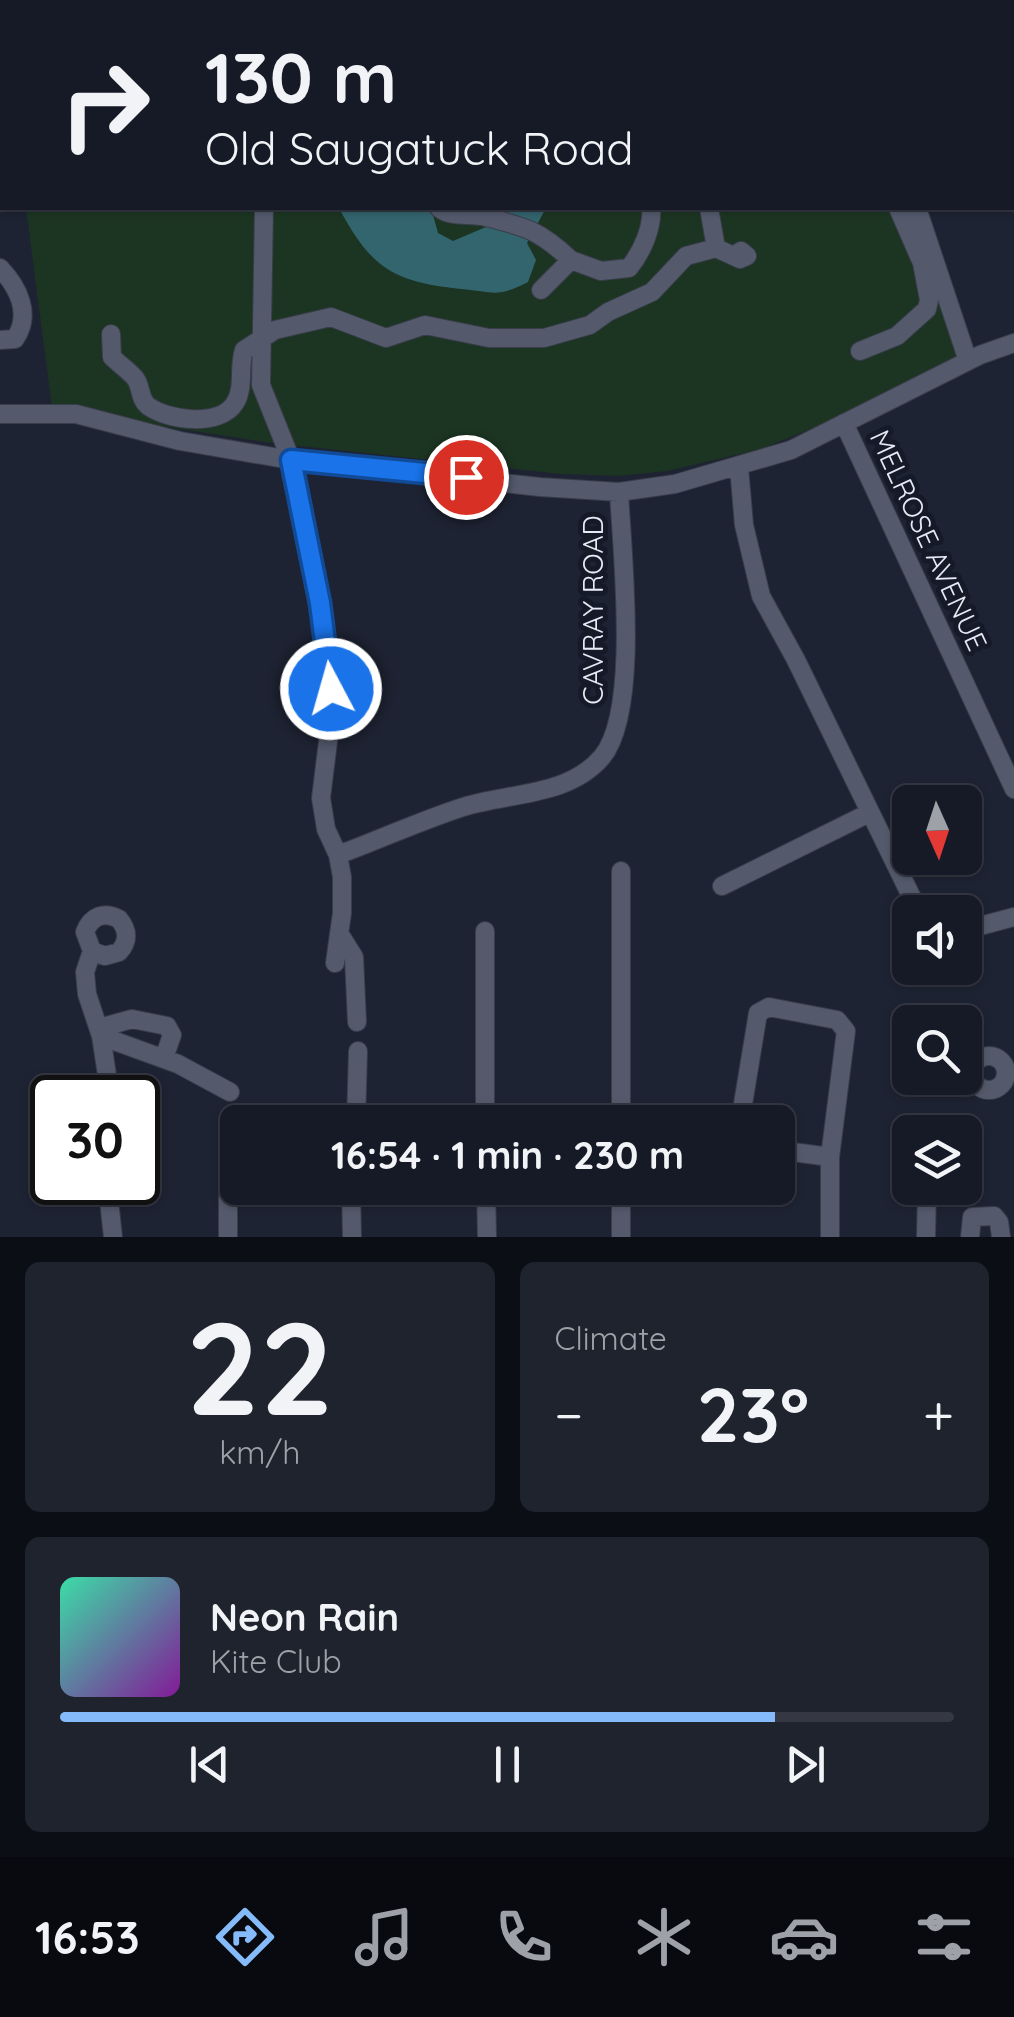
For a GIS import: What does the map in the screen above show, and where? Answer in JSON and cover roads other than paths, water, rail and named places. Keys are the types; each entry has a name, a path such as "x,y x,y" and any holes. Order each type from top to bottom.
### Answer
{"street":[{"path":"264,210 261,385 291,460 330,661 332,709 320,798 342,878 334,963"},
{"path":"444,210 484,216 537,232 552,240 571,260 601,271 630,268 642,250 651,210"},
{"path":"111,334 112,358 138,382 142,400 148,406 198,420 216,418 234,405 242,355 260,339 300,322 331,317 386,338 425,325 489,338 544,338 590,324 652,292 672,276 686,256 725,252 709,210"},
{"path":"860,351 897,336 927,309 930,300 922,263 899,210"},
{"path":"917,210 968,361"},
{"path":"542,290 571,260"},
{"path":"0,268 16,285 23,310 22,329 16,339 0,340"},
{"path":"0,414 76,414 180,440 291,460 619,492 675,484 791,450 968,361 1014,343"},
{"name":"MELROSE AVENUE","path":"844,423 1014,789"},
{"path":"738,467 748,552 760,596 796,660 910,895"},
{"name":"CAVRAY ROAD","path":"338,856 462,807 545,790 570,780 602,757 616,730 622,705 624,632 619,492"},
{"path":"722,886 869,813"},
{"path":"621,871 622,1105"},
{"path":"982,925 1014,917"},
{"path":"485,931 485,1105"},
{"path":"339,933 354,957 358,1022"},
{"path":"92,951 85,972 87,994 100,1032 107,1075"},
{"path":"743,1105 758,1013 769,1007 838,1020 846,1031 830,1157 830,1237"},
{"path":"100,1032 132,1019 168,1026 172,1035 164,1058"},
{"path":"100,1032 164,1058 230,1092"},
{"path":"356,1105 358,1050"},
{"path":"795,1152 830,1157"},
{"path":"110,1205 113,1237"},
{"path":"228,1205 228,1237"},
{"path":"351,1205 352,1237"},
{"path":"486,1205 487,1237"},
{"path":"621,1205 621,1237"},
{"path":"926,1237 927,1205"},
{"path":"970,1237 972,1218 994,1216 1001,1237"}]}
